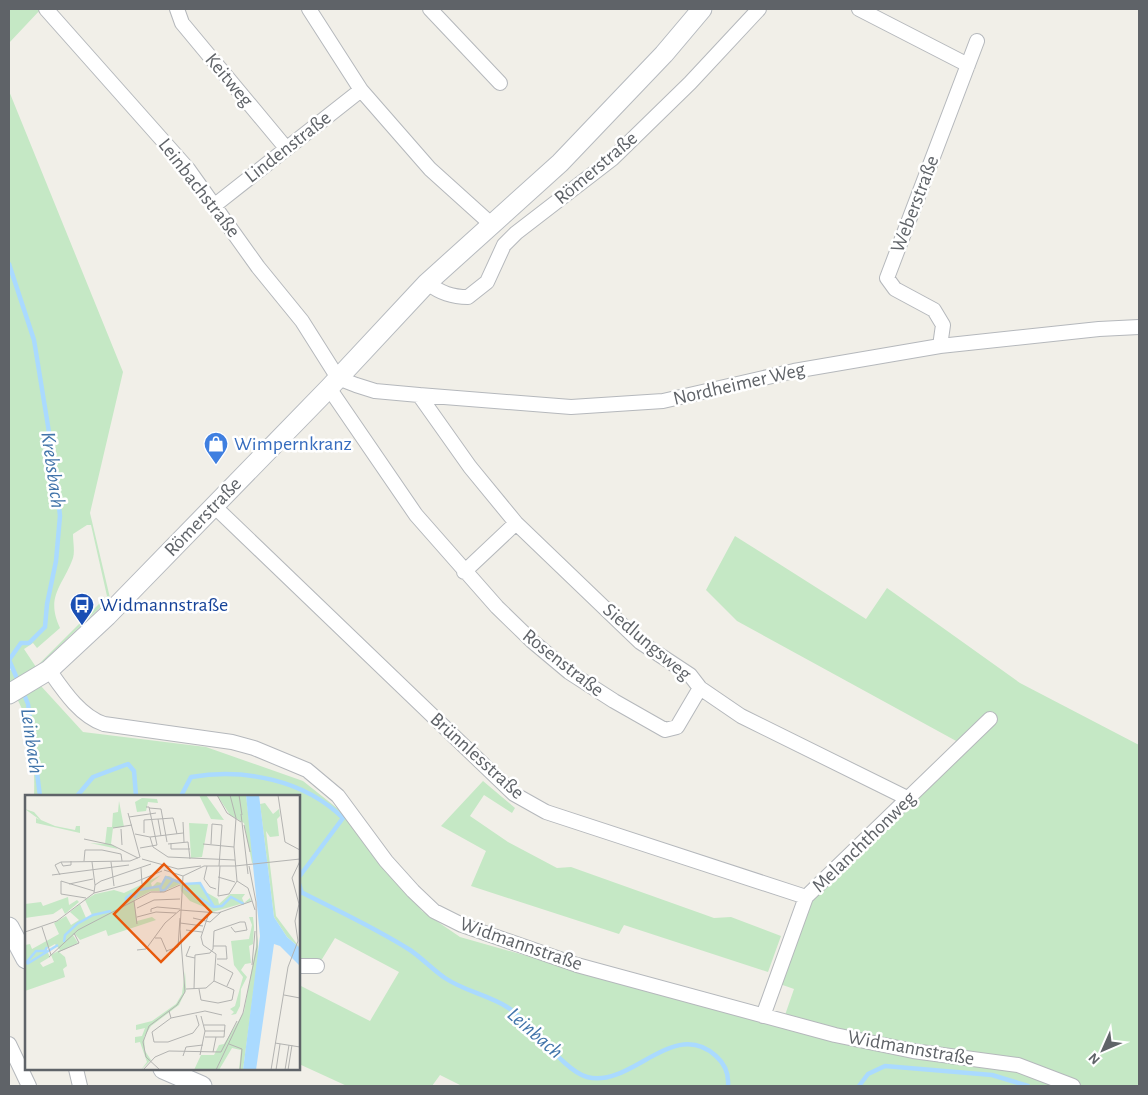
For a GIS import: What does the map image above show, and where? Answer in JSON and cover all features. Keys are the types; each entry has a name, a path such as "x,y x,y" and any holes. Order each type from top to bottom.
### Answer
{"main road":[{"name":"Römerstraße","path":"10,693 48,670 107,616 334,383 427,283 560,163 664,54 702,9"},
{"path":"9,927 25,957"},
{"path":"165,1070 202,1086"}],"street":[{"name":"Leinbachstraße","path":"46,9 188,168 258,267 302,321 334,383"},
{"name":"Keitweg","path":"177,9 182,23 286,148"},
{"path":"309,9 361,90 430,169 491,224"},
{"path":"430,9 500,82"},
{"name":"Römerstraße","path":"427,283 440,292 455,297 468,297 487,282 504,245 516,233 612,159 690,83 759,9"},
{"path":"859,9 968,65"},
{"name":"Weberstraße","path":"940,346 943,325 934,310 895,289 887,278 977,40"},
{"name":"Lindenstraße","path":"215,205 361,90"},
{"name":"Nordheimer Weg","path":"334,383 375,391 420,396 571,407 663,401 794,371 940,346 1099,328 1139,327"},
{"name":"Rosenstraße","path":"334,383 416,515 464,572 532,641 570,672 614,701 665,730 677,727 700,688"},
{"name":"Siedlungsweg","path":"420,396 470,467 516,522 640,642 690,675 700,688 741,716 909,799"},
{"name":"Brünnlesstraße","path":"214,506 514,794 546,812 806,897"},
{"path":"464,572 516,522"},
{"name":"Widmannstraße","path":"48,670 62,689 92,720 104,724 232,742 254,748 307,770 338,796 386,861 413,891 434,911 462,925 576,965 835,1035 903,1049 1018,1065 1073,1086"},
{"name":"Melanchthonweg","path":"763,1016 806,897 990,719"},
{"path":"300,966 317,966"},
{"path":"9,1044 30,1086"},
{"path":"76,1070 80,1086"}],"green space":[{"path":"9,9 41,9 9,43"},
{"path":"9,91 123,372 90,513 110,598 30,674 83,732 206,747 303,781 342,812 422,911 460,937 763,1023 768,1013 784,1018 794,989 777,983 808,899 969,748 737,621 706,590 735,536 866,619 887,588 1020,683 1139,745 1139,1086 462,1086 440,1075 432,1086 347,1086 300,1064 300,986 370,1021 399,972 335,938 319,964 300,963 300,795 34,795 34,764 31,742 23,711 10,682 9,671 12,669 9,665","holes":["87,525 91,525 107,596 36,667 24,649 33,643 37,648 60,628 54,608 55,599 73,558 73,534"]},
{"path":"483,781 515,808 512,813 484,795 470,816 508,842 557,868 571,867 714,918 731,917 781,936 768,972 624,925 619,934 471,886 486,851 441,826"}],"waterway":[{"name":"Krebsbach","path":"9,264 34,340 55,469 60,516 56,561 47,604 45,627 29,643 21,643 9,660"},
{"name":"Leinbach","path":"9,660 19,683"},
{"name":"Leinbach","path":"23,692 28,704 40,795"},
{"name":"Leinbach","path":"78,795 93,777 128,764 134,771 136,795"},
{"name":"Leinbach","path":"182,795 191,777 232,774 253,776 292,786 310,794 327,805 343,818 300,876"},
{"name":"Leinbach","path":"300,887 302,893"},
{"name":"Leinbach","path":"300,892 369,926 396,942 414,953 452,982 507,1007 516,1013 557,1056 578,1073 587,1077 603,1078 620,1073 668,1049 684,1045 700,1046 716,1056 722,1063 726,1070 728,1086"},
{"name":"Leinbach","path":"859,1086 868,1074 885,1066 992,1075 1028,1086"}],"place":[{"name":"Wimpernkranz","path":"216,465"},
{"name":"Widmannstraße","path":"82,626"}]}
